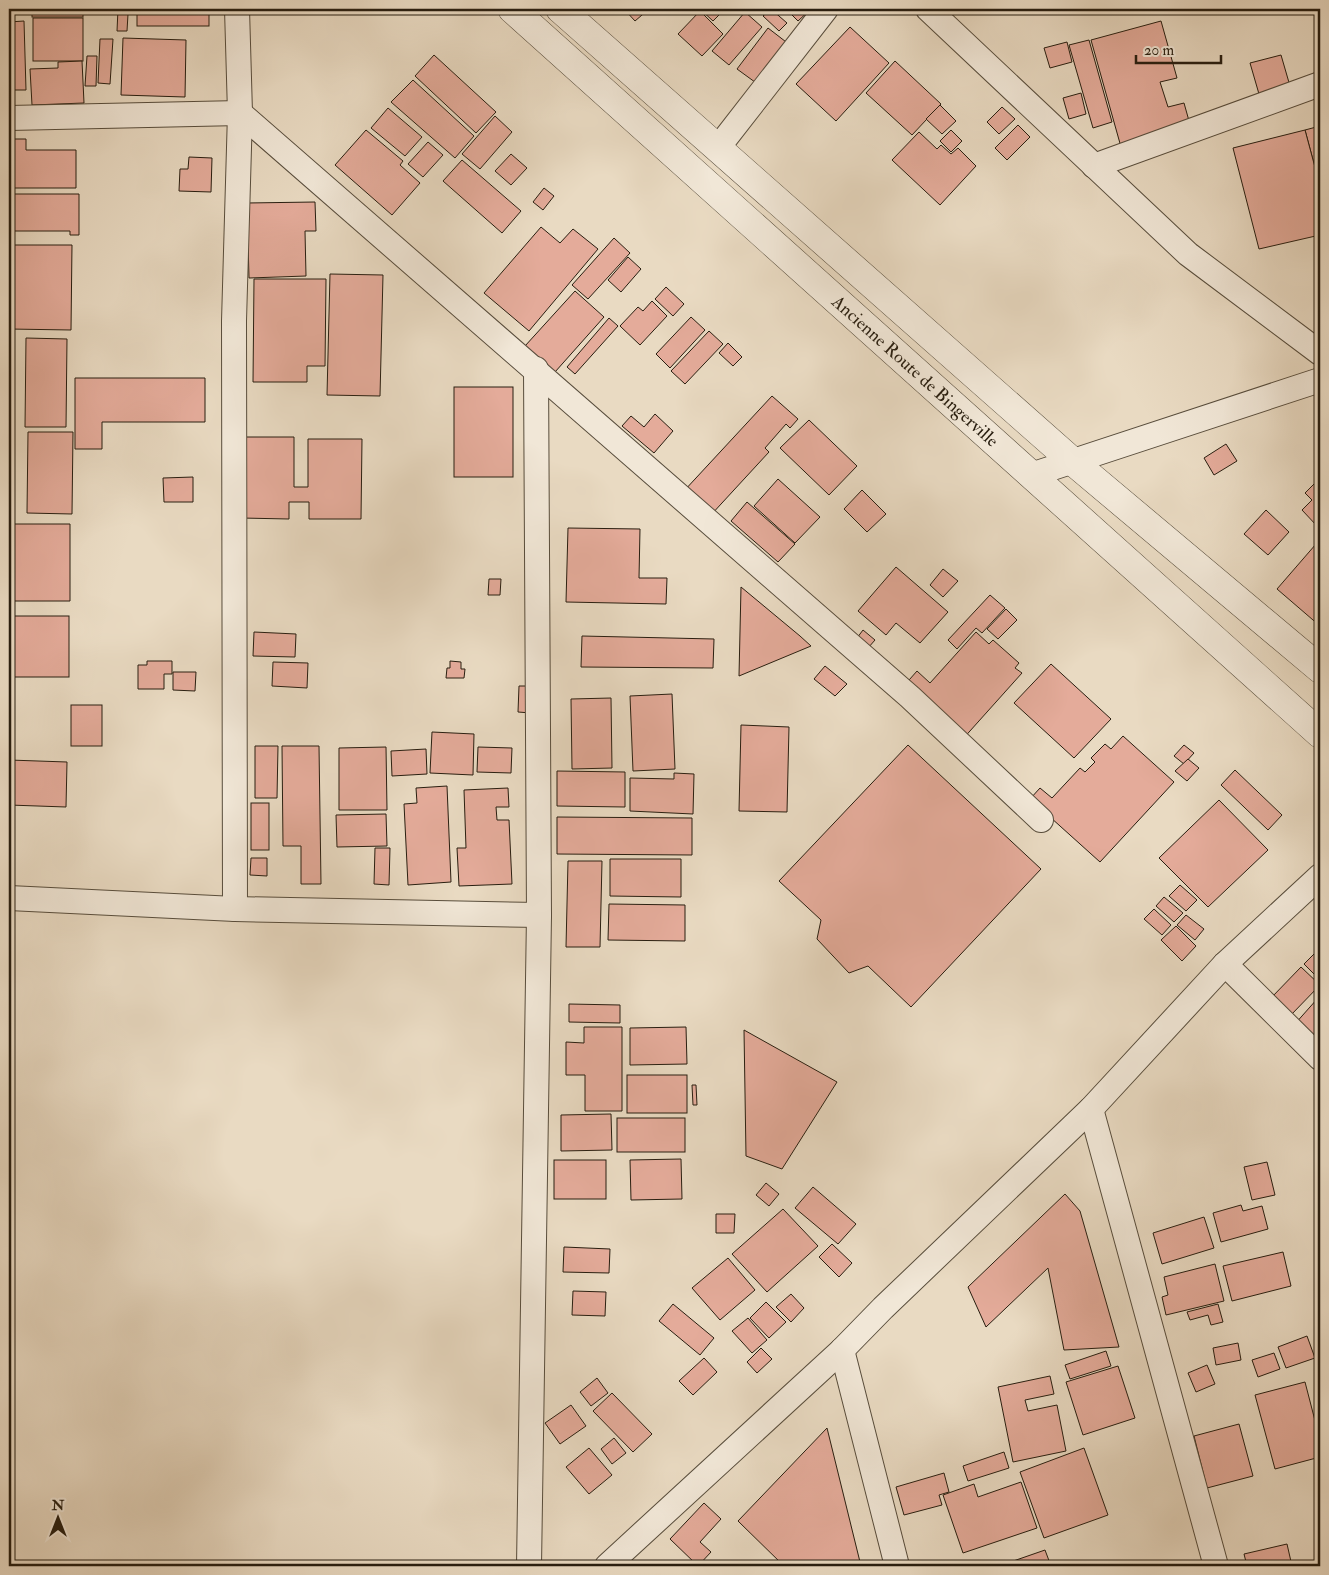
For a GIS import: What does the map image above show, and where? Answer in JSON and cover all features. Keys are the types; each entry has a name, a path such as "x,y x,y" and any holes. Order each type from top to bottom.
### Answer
{"street":[{"path":"235,909 234,321 240,113 237,9"},
{"name":"Ancienne Route de Bingerville","path":"512,9 1320,734"},
{"name":"Ancienne Route de Bingerville","path":"560,9 1071,460 1320,669"},
{"path":"717,149 826,9"},
{"path":"928,9 1188,254 1320,353"},
{"path":"1094,166 1320,84"},
{"path":"9,118 240,113 910,697 1041,820"},
{"path":"529,1566 539,915 536,370"},
{"path":"1031,475 1071,460 1320,380"},
{"path":"607,1566 842,1350 883,1308 1091,1109 1225,964 1320,876"},
{"path":"9,898 235,909 539,915"},
{"path":"1225,964 1320,1058"},
{"path":"1091,1109 1216,1566"},
{"path":"842,1350 897,1566"}],"building":[{"path":"32,9 83,9 83,17 32,17"},
{"path":"118,9 133,9 133,14 128,14 127,31 117,31"},
{"path":"137,9 209,9 209,26 137,26"},
{"path":"624,9 649,9 635,21"},
{"path":"700,9 725,9 713,21"},
{"path":"771,9 787,23 779,31 763,16"},
{"path":"786,9 811,9 798,21"},
{"path":"700,11 723,34 702,56 678,34"},
{"path":"745,12 762,27 729,65 712,51"},
{"path":"33,18 83,18 83,61 33,61"},
{"path":"24,21 26,90 9,90 9,22"},
{"path":"1161,21 1177,78 1160,82 1168,107 1184,103 1191,128 1121,147 1091,40"},
{"path":"850,27 889,63 836,121 796,84"},
{"path":"768,28 790,45 759,85 737,69"},
{"path":"123,38 186,40 185,97 121,95"},
{"path":"100,39 113,39 110,84 98,83"},
{"path":"1089,40 1112,122 1093,128 1069,45"},
{"path":"1067,42 1072,62 1050,68 1044,48"},
{"path":"434,55 496,112 476,133 415,76"},
{"path":"1281,55 1290,86 1259,94 1250,63"},
{"path":"87,56 97,56 96,86 85,86"},
{"path":"82,61 84,103 32,105 30,69 58,68 58,62"},
{"path":"895,61 941,104 912,135 866,93"},
{"path":"413,80 474,136 455,158 391,102"},
{"path":"1081,93 1086,114 1069,119 1063,98"},
{"path":"940,105 956,121 942,134 926,119"},
{"path":"1002,107 1015,119 999,134 987,122"},
{"path":"388,108 422,137 405,156 371,128"},
{"path":"495,116 512,132 480,169 462,154"},
{"path":"1018,125 1030,137 1007,160 995,148"},
{"path":"1320,126 1320,186 1305,130"},
{"path":"366,130 403,161 400,165 420,183 392,215 335,165"},
{"path":"951,130 962,141 951,152 940,141"},
{"path":"1305,130 1320,186 1320,235 1259,249 1233,148"},
{"path":"919,132 937,149 941,145 951,154 958,148 976,166 940,205 892,160"},
{"path":"9,139 26,139 26,150 76,150 76,188 9,188"},
{"path":"428,142 443,155 423,177 408,164"},
{"path":"511,154 527,168 511,185 495,171"},
{"path":"189,157 212,158 211,192 179,191 180,169 188,169"},
{"path":"462,160 521,211 502,233 443,181"},
{"path":"544,188 554,196 543,210 533,202"},
{"path":"9,194 79,194 79,235 70,235 70,231 9,231"},
{"path":"315,202 316,231 305,231 306,276 249,278 247,203"},
{"path":"541,227 560,243 573,229 598,249 529,331 484,293"},
{"path":"614,238 630,253 588,299 572,285"},
{"path":"9,245 72,245 71,330 9,329"},
{"path":"628,257 641,269 621,292 608,280"},
{"path":"330,274 383,275 380,396 327,395"},
{"path":"254,279 326,279 325,366 307,366 307,382 253,382"},
{"path":"666,287 684,304 673,316 655,299"},
{"path":"575,291 604,317 555,372 525,346"},
{"path":"652,301 667,316 640,345 620,326 638,307 643,311"},
{"path":"691,317 705,330 670,368 656,354"},
{"path":"609,318 618,326 575,374 567,367"},
{"path":"709,331 723,344 685,384 671,371"},
{"path":"9,335 13,335 12,430 9,430"},
{"path":"26,338 67,339 66,427 25,427"},
{"path":"728,343 742,357 733,366 719,353"},
{"path":"75,378 205,378 205,422 102,422 102,449 75,449"},
{"path":"454,387 513,387 513,477 454,477"},
{"path":"772,396 798,419 790,428 786,424 765,448 769,452 710,516 683,492"},
{"path":"655,414 673,431 654,453 622,426 631,416 644,427"},
{"path":"809,420 857,466 829,495 780,448"},
{"path":"28,432 73,432 72,514 27,513"},
{"path":"241,437 294,437 294,487 308,487 308,439 362,439 361,519 309,519 309,502 289,502 289,519 241,518"},
{"path":"1226,444 1237,461 1214,475 1204,458"},
{"path":"193,477 193,502 164,502 163,478"},
{"path":"778,479 820,517 795,543 754,506"},
{"path":"1316,482 1320,486 1320,523 1317,526 1302,510 1312,500 1305,493"},
{"path":"862,490 886,514 867,532 844,509"},
{"path":"747,502 795,544 778,562 731,521"},
{"path":"1266,510 1289,532 1268,555 1244,534"},
{"path":"12,524 70,524 70,601 9,601 9,555 12,555"},
{"path":"568,528 640,529 639,578 667,578 666,604 566,602"},
{"path":"1316,544 1320,547 1320,626 1277,589"},
{"path":"896,567 948,612 920,643 896,623 886,635 858,611"},
{"path":"943,569 958,581 943,597 930,585"},
{"path":"489,579 501,579 500,595 488,595"},
{"path":"741,587 800,636 811,646 739,676"},
{"path":"990,595 1005,608 982,633 976,628 957,649 948,640"},
{"path":"1006,609 1017,620 998,639 987,629"},
{"path":"9,616 69,616 69,677 9,677"},
{"path":"863,630 875,640 868,648 857,638"},
{"path":"254,632 296,634 295,657 253,656"},
{"path":"976,632 989,644 993,640 1019,663 1015,668 1022,673 961,741 902,688 917,671 930,683"},
{"path":"582,636 714,639 713,668 581,667"},
{"path":"147,661 172,661 172,674 164,674 164,689 138,689 138,665 147,665"},
{"path":"450,661 461,662 461,669 465,669 464,678 446,678 447,668 450,668"},
{"path":"273,662 308,663 307,688 272,686"},
{"path":"1051,664 1111,719 1074,758 1014,703"},
{"path":"825,666 847,684 835,696 814,679"},
{"path":"173,672 196,672 195,691 173,690"},
{"path":"519,686 532,686 531,713 518,712"},
{"path":"672,694 675,769 633,771 630,696"},
{"path":"611,698 612,768 572,769 571,699"},
{"path":"71,705 102,705 102,746 71,746"},
{"path":"741,725 789,727 787,812 739,811"},
{"path":"432,732 474,734 473,775 430,773"},
{"path":"1123,736 1174,782 1100,862 1030,799 1040,788 1052,798 1080,768 1085,772 1095,762 1091,758 1105,744 1111,749"},
{"path":"908,745 1041,869 911,1007 868,966 849,973 817,939 821,920 779,881"},
{"path":"1184,745 1194,753 1184,764 1174,756"},
{"path":"255,746 278,746 277,798 255,798"},
{"path":"282,746 319,746 321,884 301,884 301,846 283,846"},
{"path":"386,747 387,810 339,810 339,748"},
{"path":"478,747 512,748 511,773 477,772"},
{"path":"426,749 427,774 392,776 391,751"},
{"path":"1188,759 1199,768 1187,781 1175,771"},
{"path":"9,760 67,762 66,807 9,805"},
{"path":"1235,770 1282,815 1268,830 1221,785"},
{"path":"557,771 625,772 625,807 557,806"},
{"path":"674,773 694,774 693,814 630,811 630,778 674,779"},
{"path":"447,786 451,882 408,885 404,804 417,803 416,788"},
{"path":"508,788 509,807 496,807 497,820 509,820 512,884 459,886 457,848 466,848 464,790"},
{"path":"1219,800 1268,850 1208,907 1159,858"},
{"path":"251,803 269,803 269,850 251,850"},
{"path":"386,814 387,846 337,847 336,815"},
{"path":"557,817 692,818 692,855 557,854"},
{"path":"375,848 390,848 389,885 374,884"},
{"path":"251,858 267,858 267,876 250,875"},
{"path":"610,859 681,859 681,897 610,896"},
{"path":"568,861 602,861 600,947 566,947"},
{"path":"1180,885 1197,900 1186,911 1169,896"},
{"path":"1164,897 1183,913 1174,922 1156,906"},
{"path":"609,904 685,905 685,941 608,940"},
{"path":"1154,909 1171,925 1162,935 1144,919"},
{"path":"1186,915 1204,929 1195,940 1177,925"},
{"path":"1176,926 1196,946 1182,961 1161,940"},
{"path":"1320,948 1320,972 1316,976 1304,964"},
{"path":"1301,967 1320,985 1290,1016 1271,998"},
{"path":"1318,998 1320,999 1320,1048 1294,1025"},
{"path":"569,1004 620,1005 620,1023 569,1022"},
{"path":"584,1027 622,1027 622,1111 585,1111 585,1075 566,1075 566,1042 584,1043"},
{"path":"686,1027 687,1064 630,1065 630,1028"},
{"path":"744,1030 837,1082 782,1169 746,1156"},
{"path":"627,1075 687,1075 687,1113 627,1113"},
{"path":"692,1085 696,1085 697,1105 693,1105"},
{"path":"611,1114 612,1150 561,1151 561,1115"},
{"path":"617,1118 685,1118 685,1152 617,1152"},
{"path":"681,1159 682,1199 631,1200 630,1160"},
{"path":"554,1160 606,1160 606,1199 554,1199"},
{"path":"1267,1162 1275,1195 1252,1200 1244,1167"},
{"path":"766,1183 779,1194 769,1206 756,1195"},
{"path":"813,1187 856,1224 838,1244 795,1208"},
{"path":"1065,1194 1080,1211 1119,1347 1064,1350 1048,1268 986,1327 968,1287"},
{"path":"1241,1205 1243,1211 1262,1206 1268,1229 1221,1242 1213,1213"},
{"path":"783,1209 818,1246 767,1292 732,1254"},
{"path":"716,1214 735,1214 734,1233 716,1233"},
{"path":"1204,1217 1214,1248 1162,1264 1153,1233"},
{"path":"832,1244 852,1263 839,1277 819,1257"},
{"path":"564,1247 610,1249 609,1273 563,1272"},
{"path":"1283,1252 1291,1286 1232,1301 1223,1266"},
{"path":"728,1258 755,1290 720,1320 692,1288"},
{"path":"1215,1264 1224,1301 1166,1315 1162,1297 1168,1295 1164,1277"},
{"path":"573,1291 606,1292 605,1316 572,1315"},
{"path":"791,1294 804,1308 791,1322 776,1307"},
{"path":"766,1302 786,1322 769,1338 750,1318"},
{"path":"673,1304 714,1338 700,1355 659,1321"},
{"path":"1218,1304 1223,1322 1211,1325 1208,1315 1190,1320 1187,1312"},
{"path":"748,1318 767,1340 752,1353 732,1331"},
{"path":"1307,1336 1315,1358 1286,1368 1278,1347"},
{"path":"1238,1343 1241,1360 1216,1365 1213,1348"},
{"path":"761,1348 772,1359 757,1373 747,1362"},
{"path":"1106,1351 1111,1366 1070,1379 1065,1365"},
{"path":"1274,1353 1280,1369 1258,1377 1252,1360"},
{"path":"704,1358 717,1372 693,1395 679,1381"},
{"path":"1207,1365 1215,1384 1196,1392 1188,1373"},
{"path":"1118,1366 1135,1418 1083,1435 1066,1382"},
{"path":"1050,1376 1054,1394 1025,1400 1028,1411 1057,1405 1066,1451 1013,1462 998,1387"},
{"path":"597,1378 608,1393 591,1406 580,1392"},
{"path":"1305,1382 1320,1440 1320,1457 1275,1469 1255,1395"},
{"path":"612,1393 652,1434 633,1452 593,1411"},
{"path":"571,1405 586,1426 560,1444 545,1423"},
{"path":"1239,1424 1253,1476 1207,1488 1194,1436"},
{"path":"827,1428 861,1566 784,1566 738,1521"},
{"path":"614,1438 626,1453 612,1464 601,1449"},
{"path":"589,1448 612,1475 589,1494 566,1467"},
{"path":"1084,1448 1108,1515 1044,1538 1020,1472"},
{"path":"1004,1452 1009,1468 968,1481 963,1466"},
{"path":"944,1473 949,1492 939,1495 942,1505 904,1515 896,1487"},
{"path":"1021,1482 1037,1528 963,1553 943,1495 974,1484 978,1497"},
{"path":"704,1503 721,1519 700,1542 711,1552 698,1566 670,1539"},
{"path":"1287,1544 1292,1566 1247,1566 1244,1554"},
{"path":"1045,1550 1051,1566 999,1566"}]}
